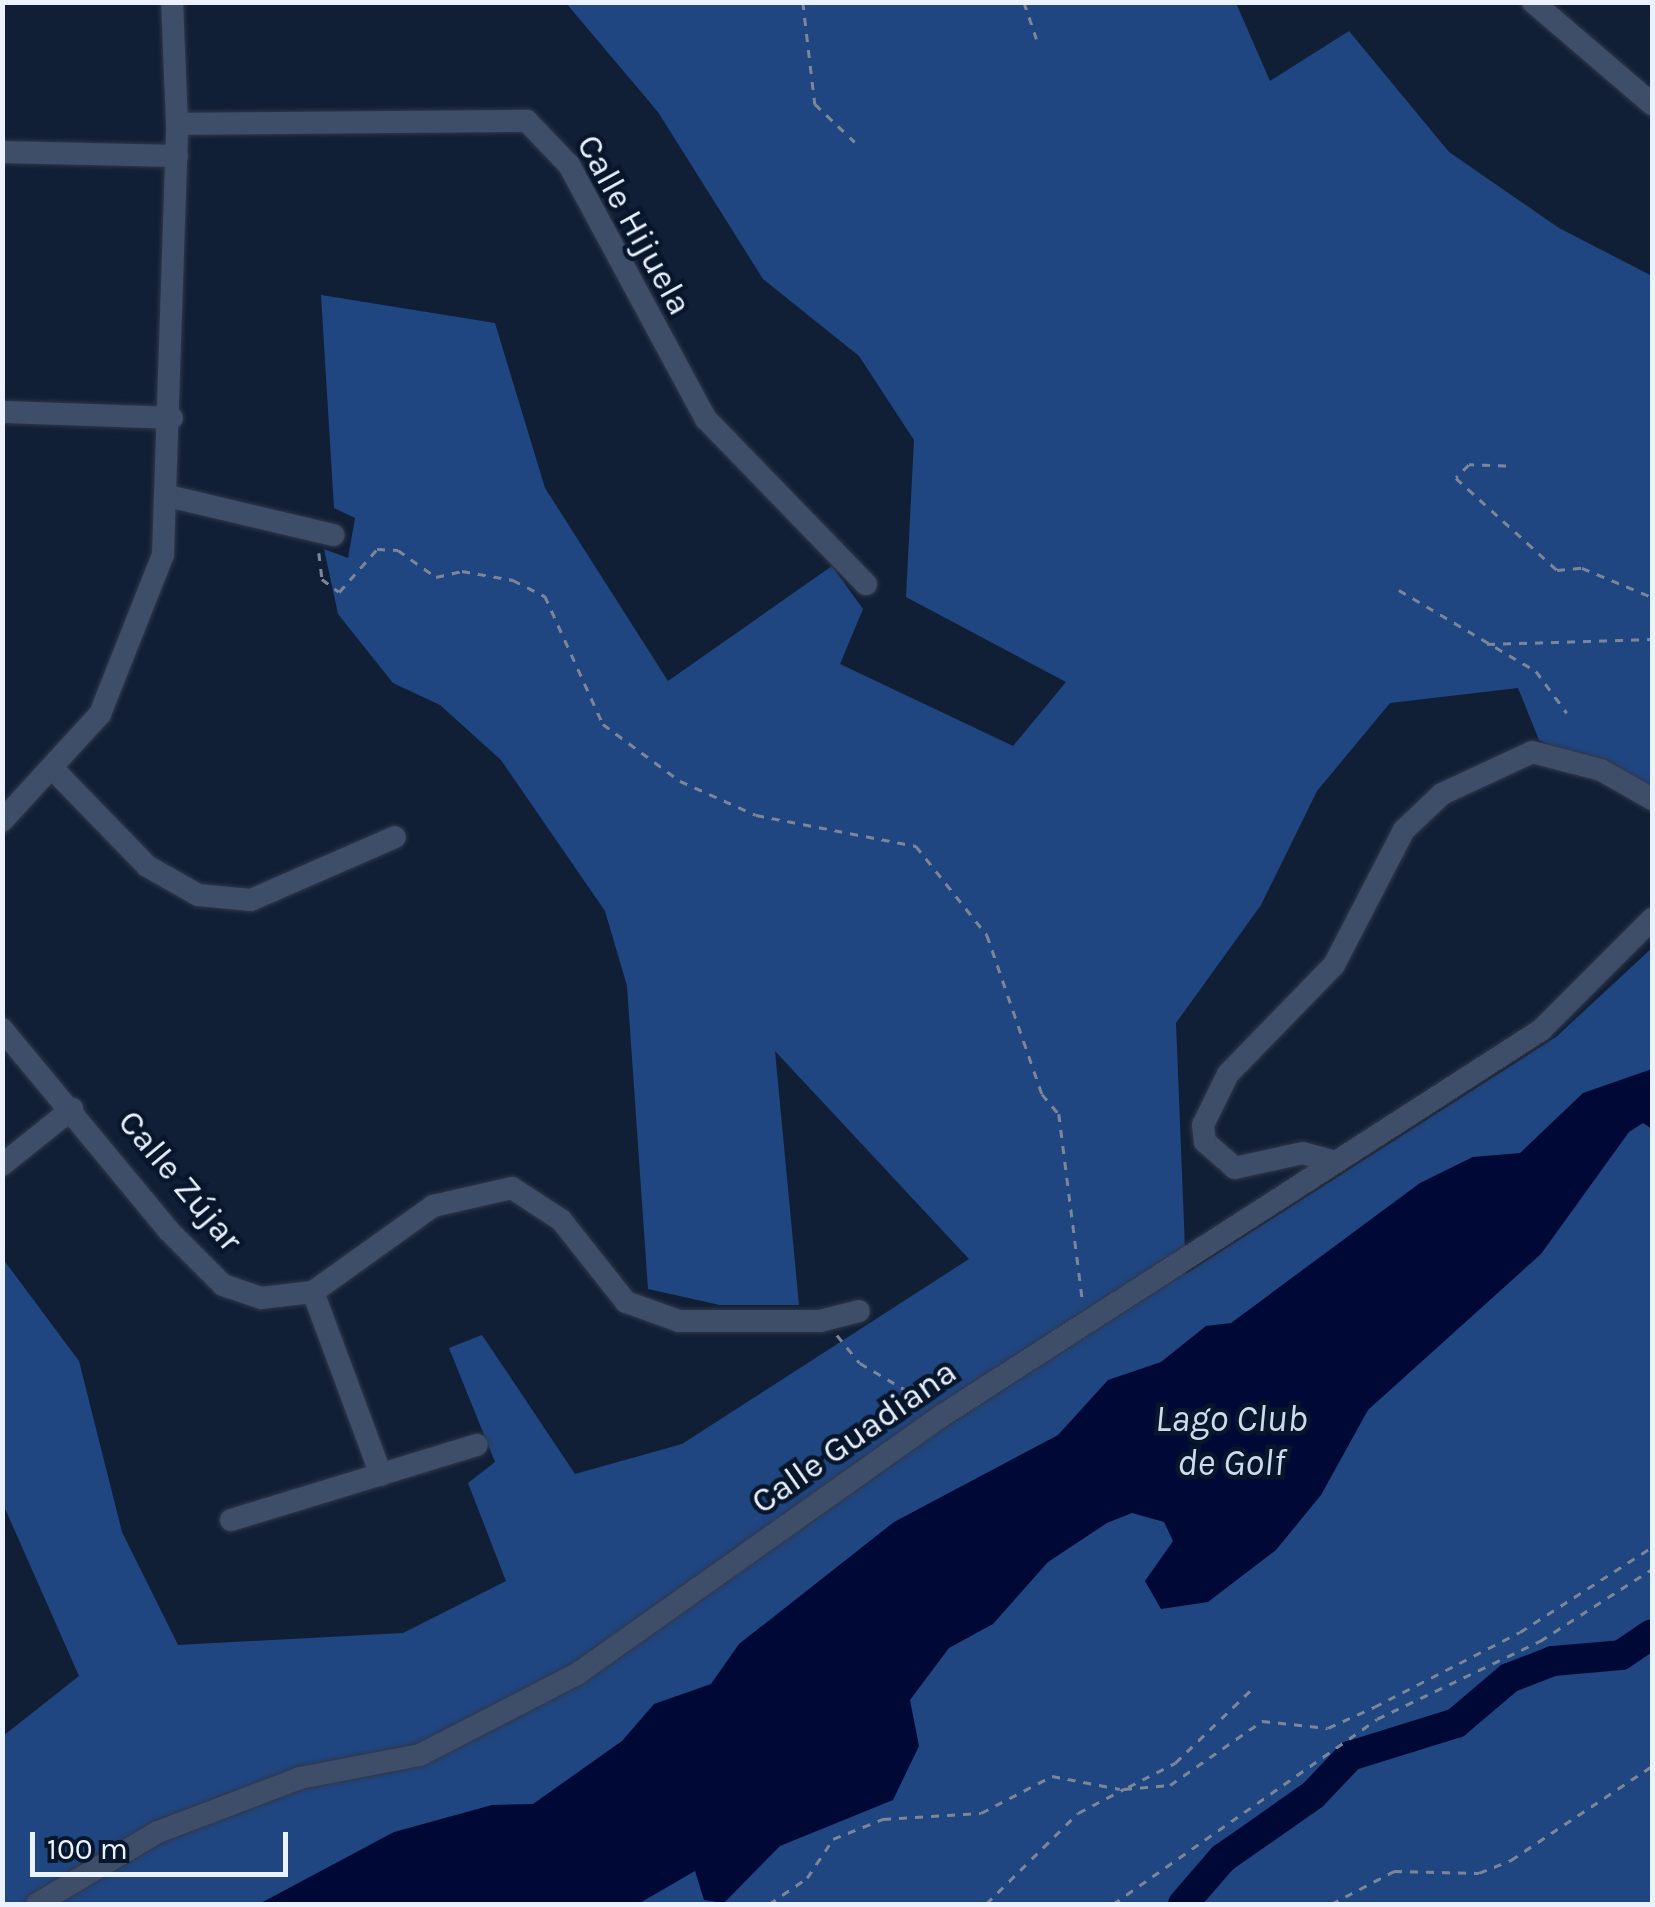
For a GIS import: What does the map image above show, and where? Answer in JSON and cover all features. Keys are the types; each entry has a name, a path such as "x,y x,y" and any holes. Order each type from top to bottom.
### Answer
{"street":[{"path":"2,821 100,714 163,555 172,418 178,124 172,2"},
{"path":"1533,2 1652,104"},
{"name":"Calle Hijuela","path":"178,124 526,121 569,165 706,420 866,584"},
{"path":"2,152 177,156"},
{"path":"2,412 172,418"},
{"path":"168,496 325,533"},
{"path":"1332,1161 1303,1154 1235,1168 1205,1142 1203,1124 1228,1074 1346,946 1404,830 1442,794 1532,752 1601,770 1652,799"},
{"path":"52,770 147,866 198,894 252,900 395,837"},
{"name":"Calle Guadiana","path":"37,1904 193,1818 300,1778 420,1755 491,1725 944,1415 1332,1161 1541,1030 1652,920"},
{"name":"Calle Zújar","path":"2,1029 223,1286 261,1298 313,1292 433,1206 512,1188 561,1220 626,1302 679,1321 830,1318 858,1311"},
{"path":"2,1165 72,1109"},
{"path":"313,1292 381,1474"},
{"path":"231,1520 477,1446"}],"path":[{"path":"803,2 815,104 854,142"},
{"path":"1024,2 1037,40"},
{"path":"1506,466 1469,464 1456,478 1485,514 1557,570 1582,568 1652,597"},
{"path":"325,533 322,579 339,592 356,582 368,556 398,550 436,578 462,571 513,580 545,596 603,724 680,781 756,816 916,846 987,935 1042,1094 1059,1114 1086,1324"},
{"path":"1399,590 1536,671 1568,714"},
{"path":"1485,644 1652,640"},
{"path":"830,1318 860,1363 944,1415"},
{"path":"769,1904 807,1878 833,1839 883,1819 980,1813 1052,1776 1124,1789 1170,1785 1262,1721 1328,1728 1520,1632 1652,1547"},
{"path":"1113,1904 1377,1719 1540,1640 1652,1569"},
{"path":"986,1904 1078,1813 1176,1763 1254,1687"},
{"path":"1331,1904 1394,1871 1479,1873 1512,1860 1652,1766"}],"shaded area":[{"path":"566,3 1236,3 1270,81 1349,31 1449,152 1559,228 1652,276 1652,796 1539,740 1518,688 1390,703 1317,791 1261,905 1176,1023 1186,1274 1556,1037 1652,948 1652,1904 3,1904 3,1736 79,1676 3,1504 3,1259 79,1361 122,1532 178,1645 403,1633 506,1581 468,1483 495,1462 449,1348 482,1335 575,1474 682,1444 969,1259 775,1051 799,1305 720,1305 648,1289 627,986 605,911 501,760 440,705 393,683 338,614 324,549 348,558 355,518 334,508 321,295 495,323 545,488 668,681 832,566 863,609 840,664 1013,746 1066,682 906,597 914,440 859,356 763,279 658,112"}],"water":[{"name":"Lago Club de Golf","path":"1652,1069 1652,1129 1643,1123 1629,1132 1541,1254 1368,1410 1321,1495 1276,1550 1208,1602 1161,1609 1145,1581 1173,1541 1164,1522 1132,1513 1107,1523 1048,1562 993,1624 949,1648 910,1700 919,1746 893,1800 780,1846 724,1903 704,1900 695,1871 638,1904 259,1904 394,1832 492,1805 533,1804 622,1741 654,1704 711,1684 739,1644 894,1522 1058,1435 1108,1380 1161,1362 1206,1326 1231,1323 1420,1183 1473,1157 1520,1153 1583,1093"}],"waterway":[{"path":"1183,1904 1223,1858 1313,1795 1350,1756 1456,1723 1509,1678 1553,1661 1621,1655 1652,1634"}]}
